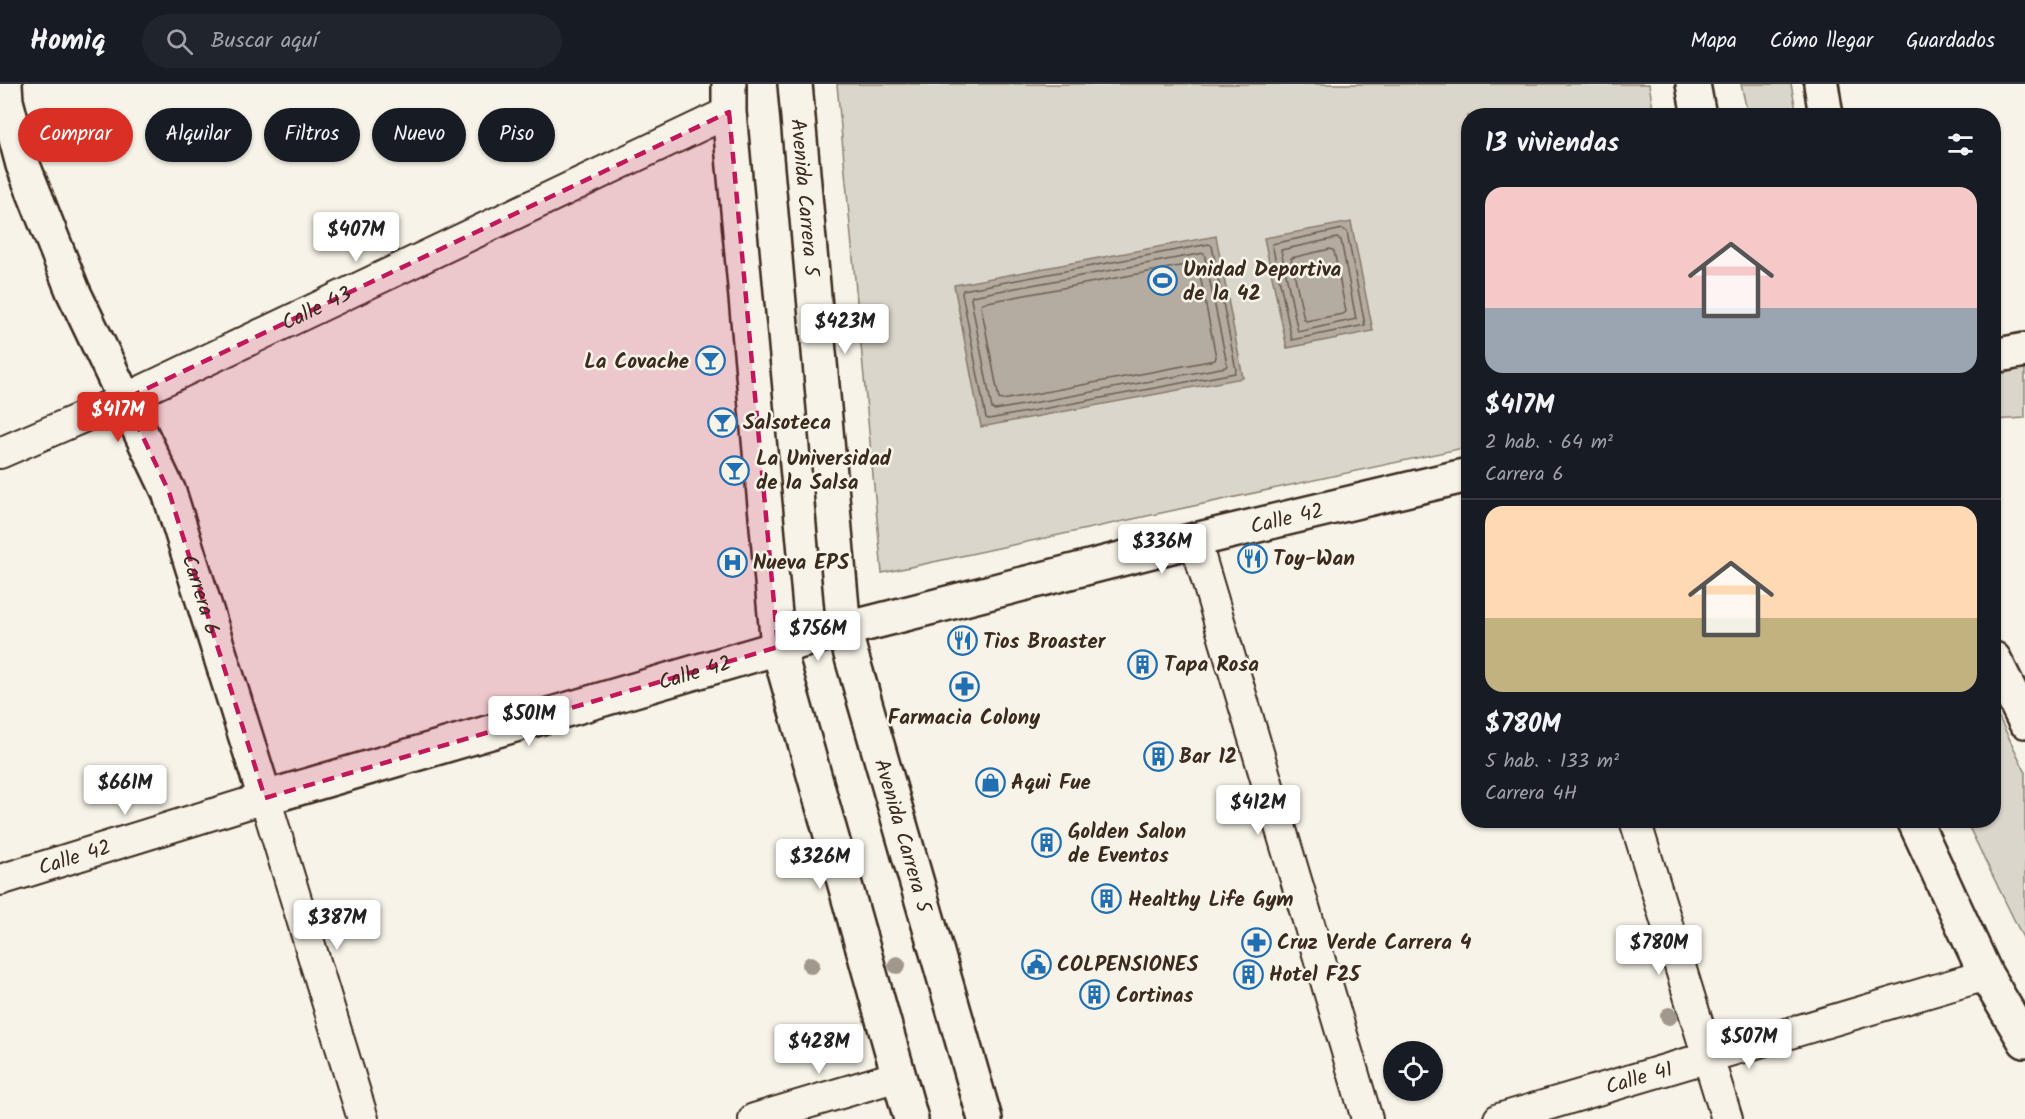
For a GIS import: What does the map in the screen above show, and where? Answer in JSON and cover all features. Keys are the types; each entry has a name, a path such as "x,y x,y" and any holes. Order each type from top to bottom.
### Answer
{"main road":[{"name":"Carrera 6","path":"5,84 6,101 23,165 73,291 170,492 265,798"},
{"name":"Avenida Carrera 5","path":"795,84 844,630 985,1119"},
{"path":"1693,84 1698,108"},
{"path":"1821,84 1825,108"},
{"path":"729,98 778,647 911,1119"},
{"path":"2001,355 2025,350"},
{"name":"Calle 42","path":"265,798 778,647 1195,540 1461,477"},
{"path":"2001,673 2025,721"},
{"path":"1918,828 1986,975 2025,1041"}],"street":[{"name":"Calle 43","path":"0,453 125,399 729,98"},
{"path":"1195,540 1367,1119"},
{"name":"Calle 42","path":"0,880 265,798"},
{"name":"Carrera 6","path":"265,798 363,1119"},
{"path":"1637,828 1727,1119"},
{"name":"Calle 41","path":"1498,1119 1986,975"},
{"path":"754,1119 898,1076"}],"highlighted area":[{"path":"729,112 778,647 265,798 169,492 125,399"}],"shaded area":[{"name":"Unidad Deportiva de la 42","path":"837,84 1649,84 1653,108 1461,108 1461,449 882,573"},
{"path":"1741,84 1791,84 1796,108 1746,108"},
{"path":"2025,361 2025,418 2001,420 2001,367"},
{"path":"2001,721 2025,771 2025,942 1969,828 2001,828"}],"water":[{"path":"1351,222 1373,331 1287,348 1264,238"},
{"path":"1216,236 1243,378 981,427 954,285"}],"place":[{"name":"Unidad Deportiva de la 42","path":"1162,281"},
{"name":"La Covache","path":"710,361"},
{"name":"Salsoteca","path":"722,422"},
{"name":"La Universidad de la Salsa","path":"735,470"},
{"name":"Toy-Wan","path":"1252,558"},
{"name":"Nueva EPS","path":"732,562"},
{"name":"Tios Broaster","path":"962,641"},
{"name":"Tapa Rosa","path":"1143,664"},
{"name":"Farmacia Colony","path":"964,686"},
{"name":"Bar 12","path":"1158,756"},
{"name":"Aqui Fue","path":"990,782"},
{"name":"Golden Salon de Eventos","path":"1047,843"},
{"name":"Healthy Life Gym","path":"1107,899"},
{"name":"Cruz Verde Carrera 4","path":"1256,942"},
{"name":"COLPENSIONES","path":"1036,964"},
{"name":"Hotel F25","path":"1248,974"},
{"name":"Cortinas","path":"1095,995"}]}
